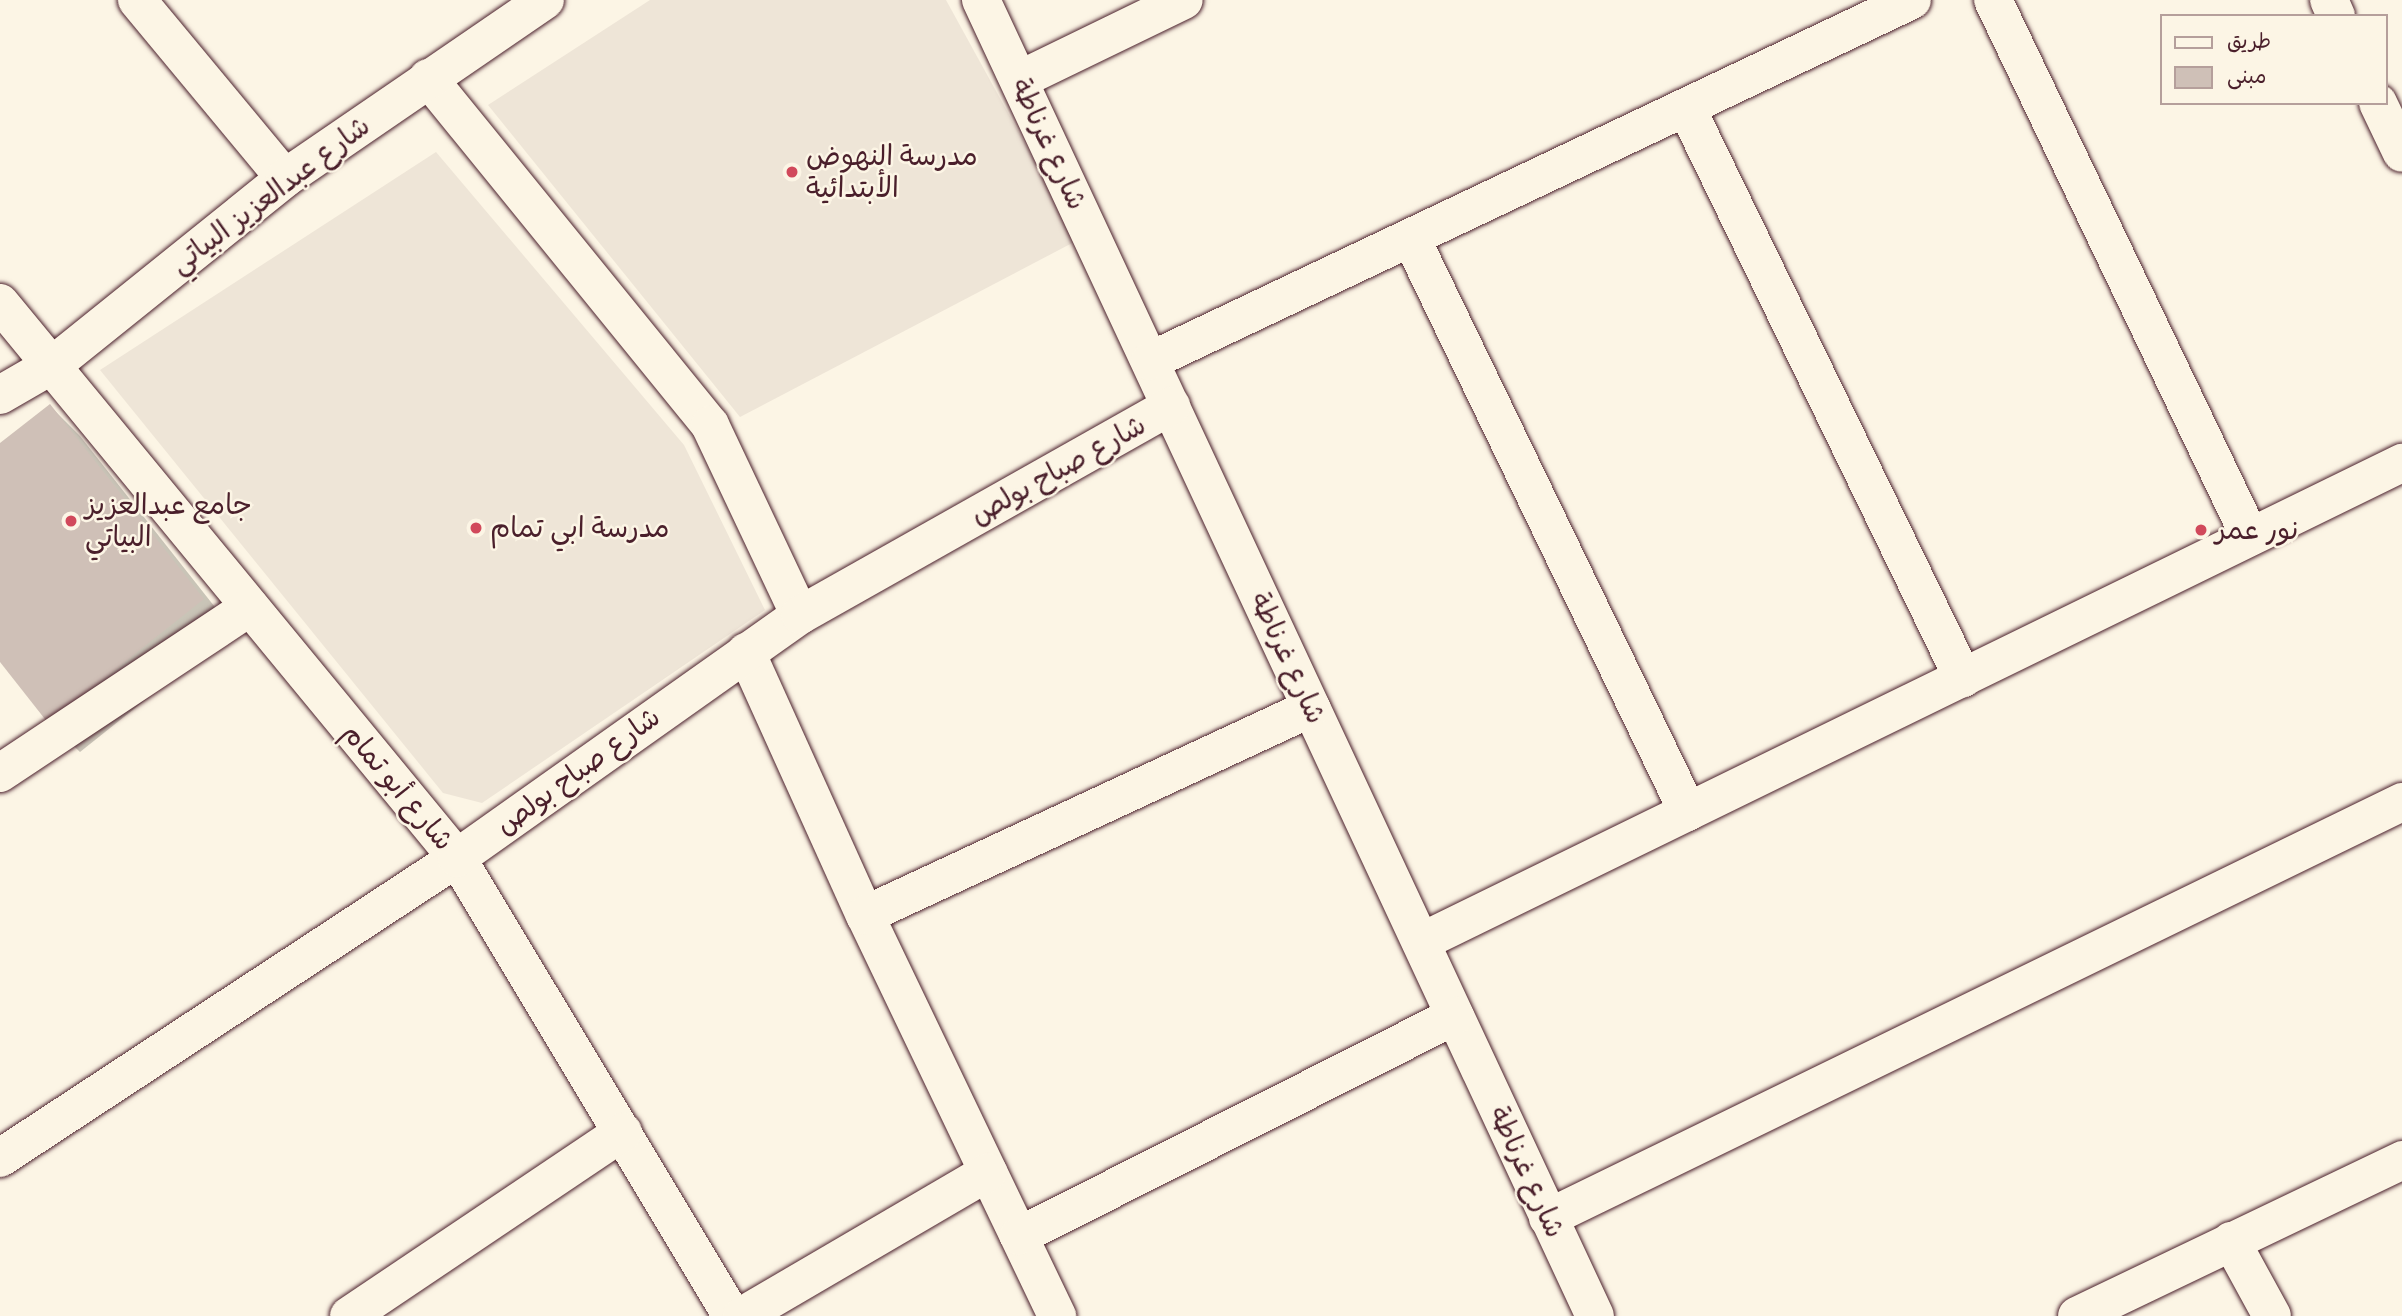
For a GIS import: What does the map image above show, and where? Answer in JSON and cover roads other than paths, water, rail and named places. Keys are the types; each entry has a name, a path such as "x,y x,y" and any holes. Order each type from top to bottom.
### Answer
{"street":[{"path":"137,0 285,178"},
{"name":"شارع عبدالعزيز البياتي","path":"0,395 54,365 285,178 545,0"},
{"name":"شارع غرناطة","path":"981,0 1593,1315"},
{"path":"1019,80 1184,0"},
{"path":"1150,361 1912,0"},
{"path":"1993,0 2250,537"},
{"path":"428,78 710,425 800,615"},
{"path":"2379,105 2402,153"},
{"path":"1686,107 1963,678"},
{"path":"1411,237 1688,812"},
{"name":"شارع أبو تمام","path":"0,303 54,365 457,858 624,1132 732,1316"},
{"name":"شارع صباح بولص","path":"0,1158 457,858 800,615 1171,406"},
{"path":"1420,942 2402,463"},
{"path":"0,773 250,607"},
{"path":"746,652 865,915 1057,1316"},
{"path":"865,915 1311,708"},
{"path":"1548,1217 2402,802"},
{"path":"1019,1236 1455,1016"},
{"path":"349,1316 624,1132"},
{"path":"2077,1316 2402,1160"},
{"path":"741,1316 988,1172"},
{"path":"2231,1241 2272,1316"}],"place":[{"name":"مدرسة النهوض الأبتدائية","path":"792,172"},
{"name":"جامع عبدالعزيز البياتي","path":"71,521"},
{"name":"مدرسة ابي تمام","path":"476,528"},
{"name":"نور عمر","path":"2201,530"}]}
